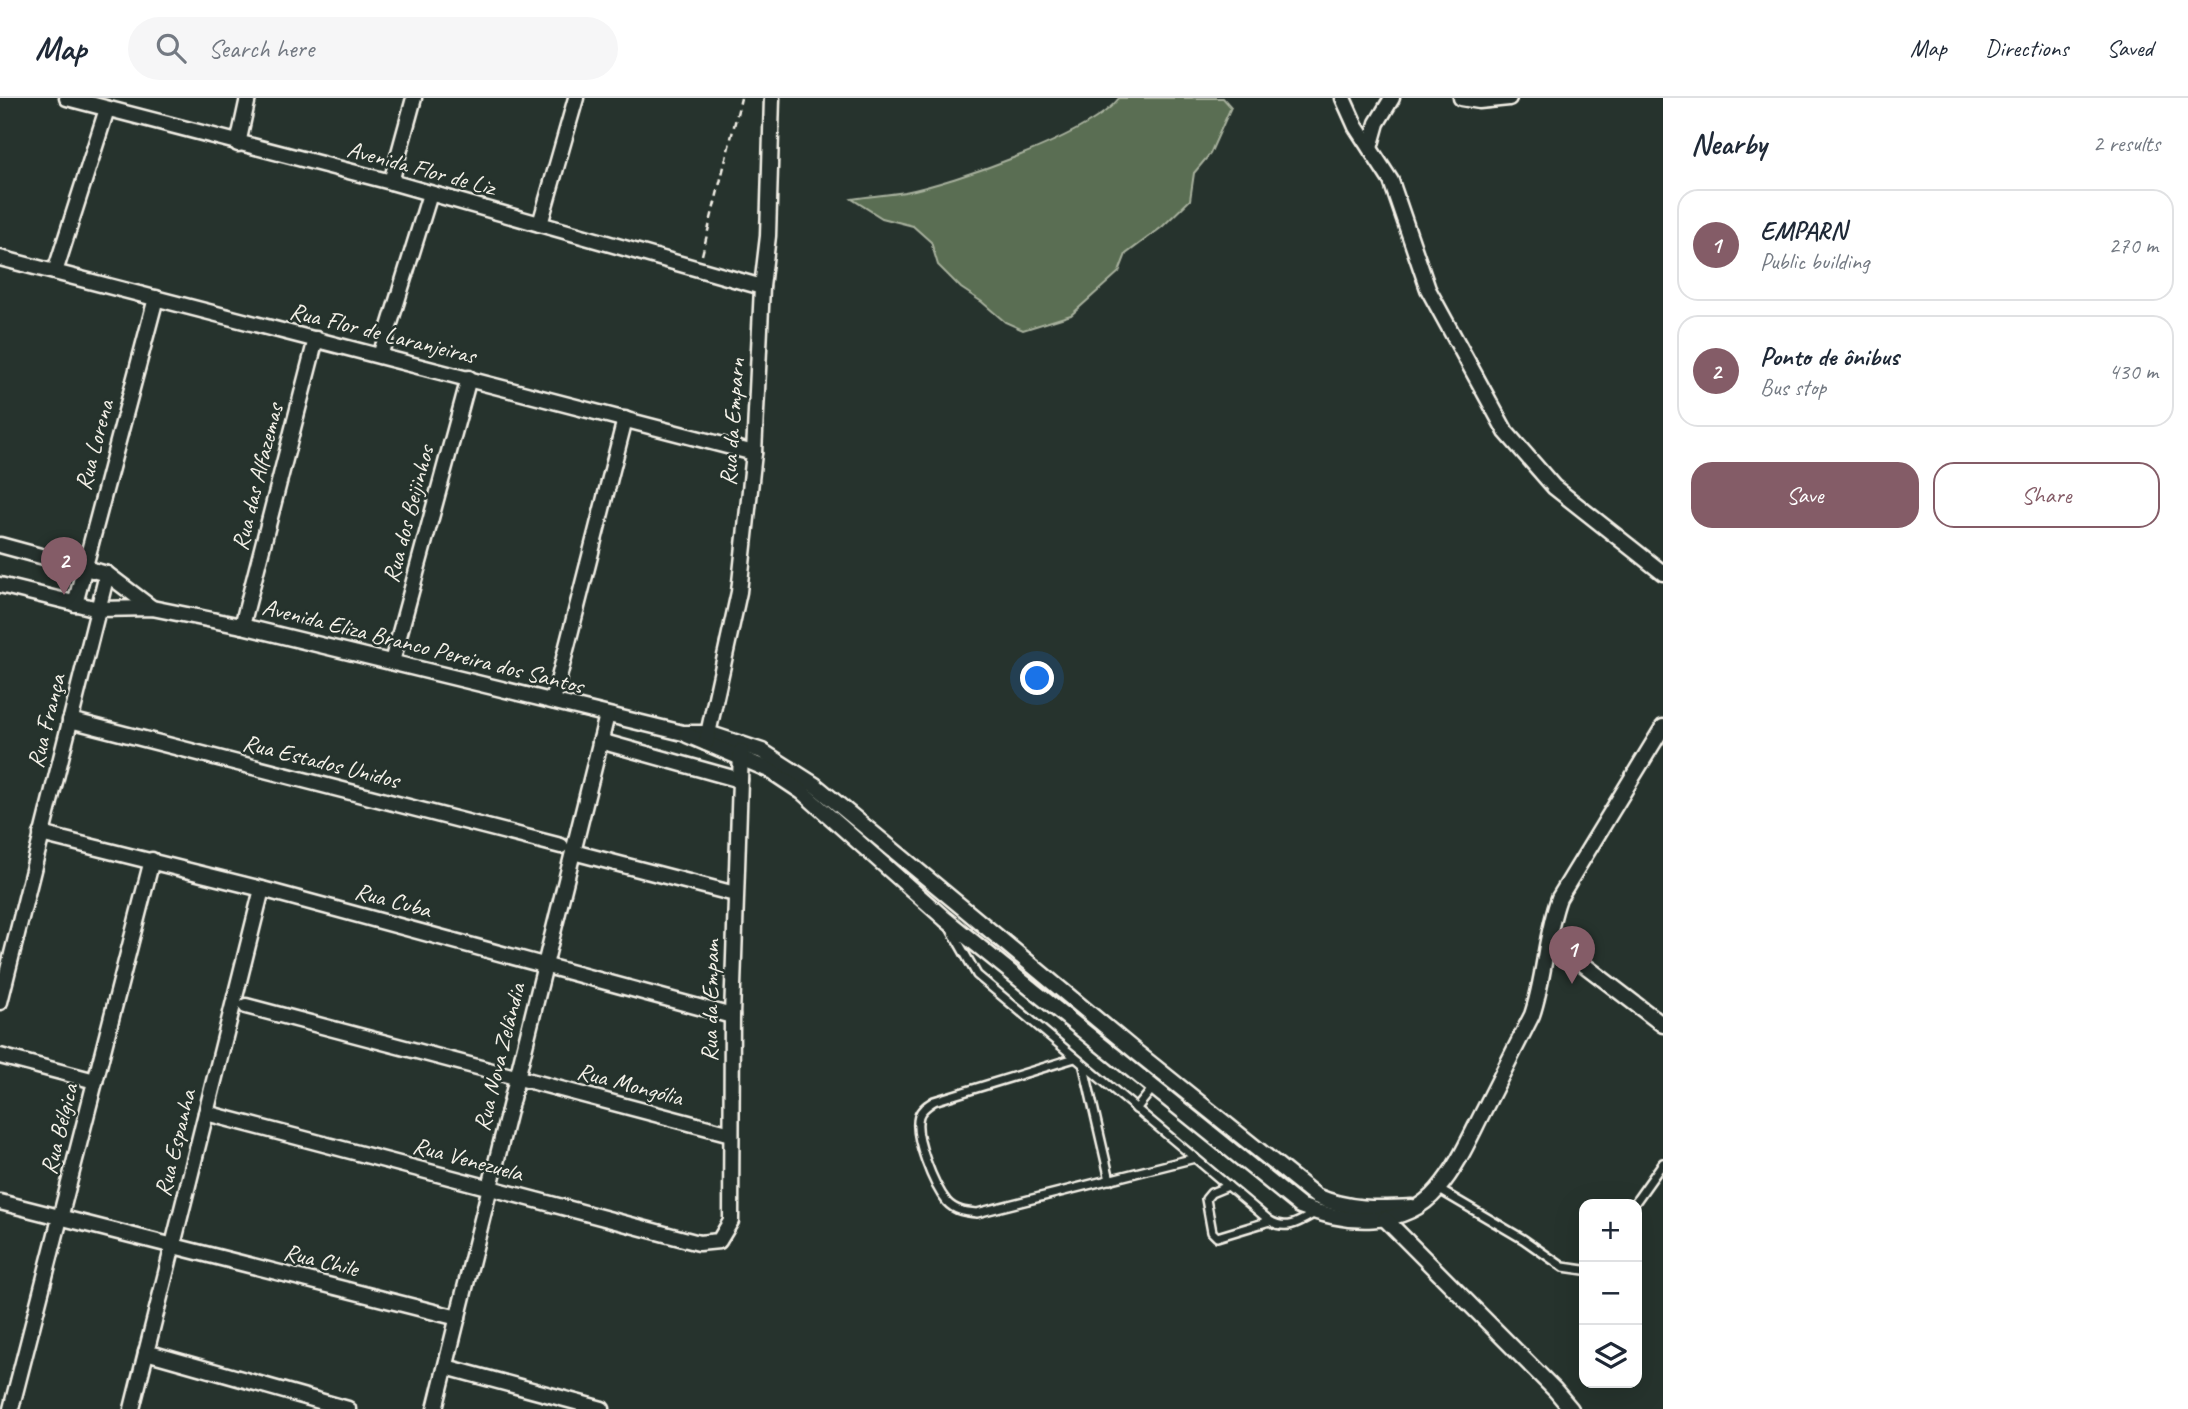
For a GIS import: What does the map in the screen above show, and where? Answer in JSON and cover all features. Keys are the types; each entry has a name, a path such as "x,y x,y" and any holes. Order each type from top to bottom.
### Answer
{"street":[{"path":"238,144 248,98"},
{"path":"391,182 414,98"},
{"path":"540,224 576,98"},
{"name":"Rua da Emparn","path":"707,739 739,592 754,453 762,287 768,236 772,98"},
{"path":"1343,98 1391,181 1428,289 1506,432 1555,487 1663,573"},
{"path":"1370,148 1377,123 1392,98"},
{"path":"1461,98 1479,101 1509,98"},
{"name":"Avenida Flor de Liz","path":"77,99 238,144 391,182 762,287"},
{"path":"55,272 107,109"},
{"path":"380,356 430,194"},
{"name":"Rua Flor de Laranjeiras","path":"0,258 754,453"},
{"name":"Rua Lorena","path":"75,604 156,298"},
{"name":"Rua das Alfazemas","path":"242,626 316,339"},
{"name":"Rua dos Beijinhos","path":"392,662 469,378"},
{"path":"553,701 625,419"},
{"name":"Avenida Eliza Branco Pereira dos Santos","path":"0,545 107,574 152,608"},
{"name":"Rua França","path":"0,1002 107,574"},
{"name":"Avenida Eliza Branco Pereira dos Santos","path":"0,585 98,609 152,608 242,626 707,739 741,751"},
{"name":"Rua Nova Zelândia","path":"435,1409 545,964 567,849 607,715"},
{"name":"Rua Estados Unidos","path":"69,720 735,894"},
{"path":"741,751 802,792 945,919 1300,1206 1343,1219 1385,1219 1412,1207 1438,1189 1463,1152 1532,1015 1559,898 1663,727"},
{"path":"600,740 740,780"},
{"path":"741,751 778,758 816,785 1165,1075 1316,1196 1346,1206 1372,1209 1412,1207"},
{"name":"Rua da Empam","path":"719,1241 731,1221 732,1016 741,751"},
{"name":"Rua Cuba","path":"41,834 152,860 732,1016"},
{"name":"Rua Bélgica","path":"11,1409 152,860"},
{"name":"Rua Espanha","path":"132,1409 262,889"},
{"path":"1549,937 1663,1025"},
{"name":"Rua Mongólia","path":"246,1006 731,1134"},
{"path":"0,1056 95,1081"},
{"path":"1153,1088 1165,1075"},
{"name":"Rua Venezuela","path":"206,1114 699,1243 719,1241"},
{"name":"Rua Chile","path":"0,1202 458,1318"},
{"path":"1385,1219 1571,1409"},
{"path":"146,1352 348,1409"},
{"path":"446,1367 601,1409"}],"lane":[{"path":"945,919 959,948 977,975 1270,1221 1285,1226 1316,1213"},
{"path":"1075,1058 934,1101 922,1110 918,1119 923,1150 948,1204 961,1212 977,1213 1195,1158"},
{"path":"1084,1066 1110,1180"},
{"path":"1136,1109 1153,1088"},
{"path":"1638,1199 1663,1163"},
{"path":"1228,1186 1211,1193 1206,1199 1212,1232 1217,1237 1270,1221"},
{"path":"1438,1189 1524,1239 1563,1267 1579,1269"}],"path":[{"path":"698,271 741,98"}],"green space":[{"path":"1119,98 1223,98 1231,107 1210,154 1194,173 1190,200 1162,227 1126,254 1119,272 1071,315 1023,330 1005,322 961,288 938,265 931,242 913,226 882,218 852,199 927,187 1020,156 1080,127 1103,113"}],"place":[{"name":"Ponto de ônibus","path":"64,595"},
{"name":"EMPARN","path":"1572,984"}]}
